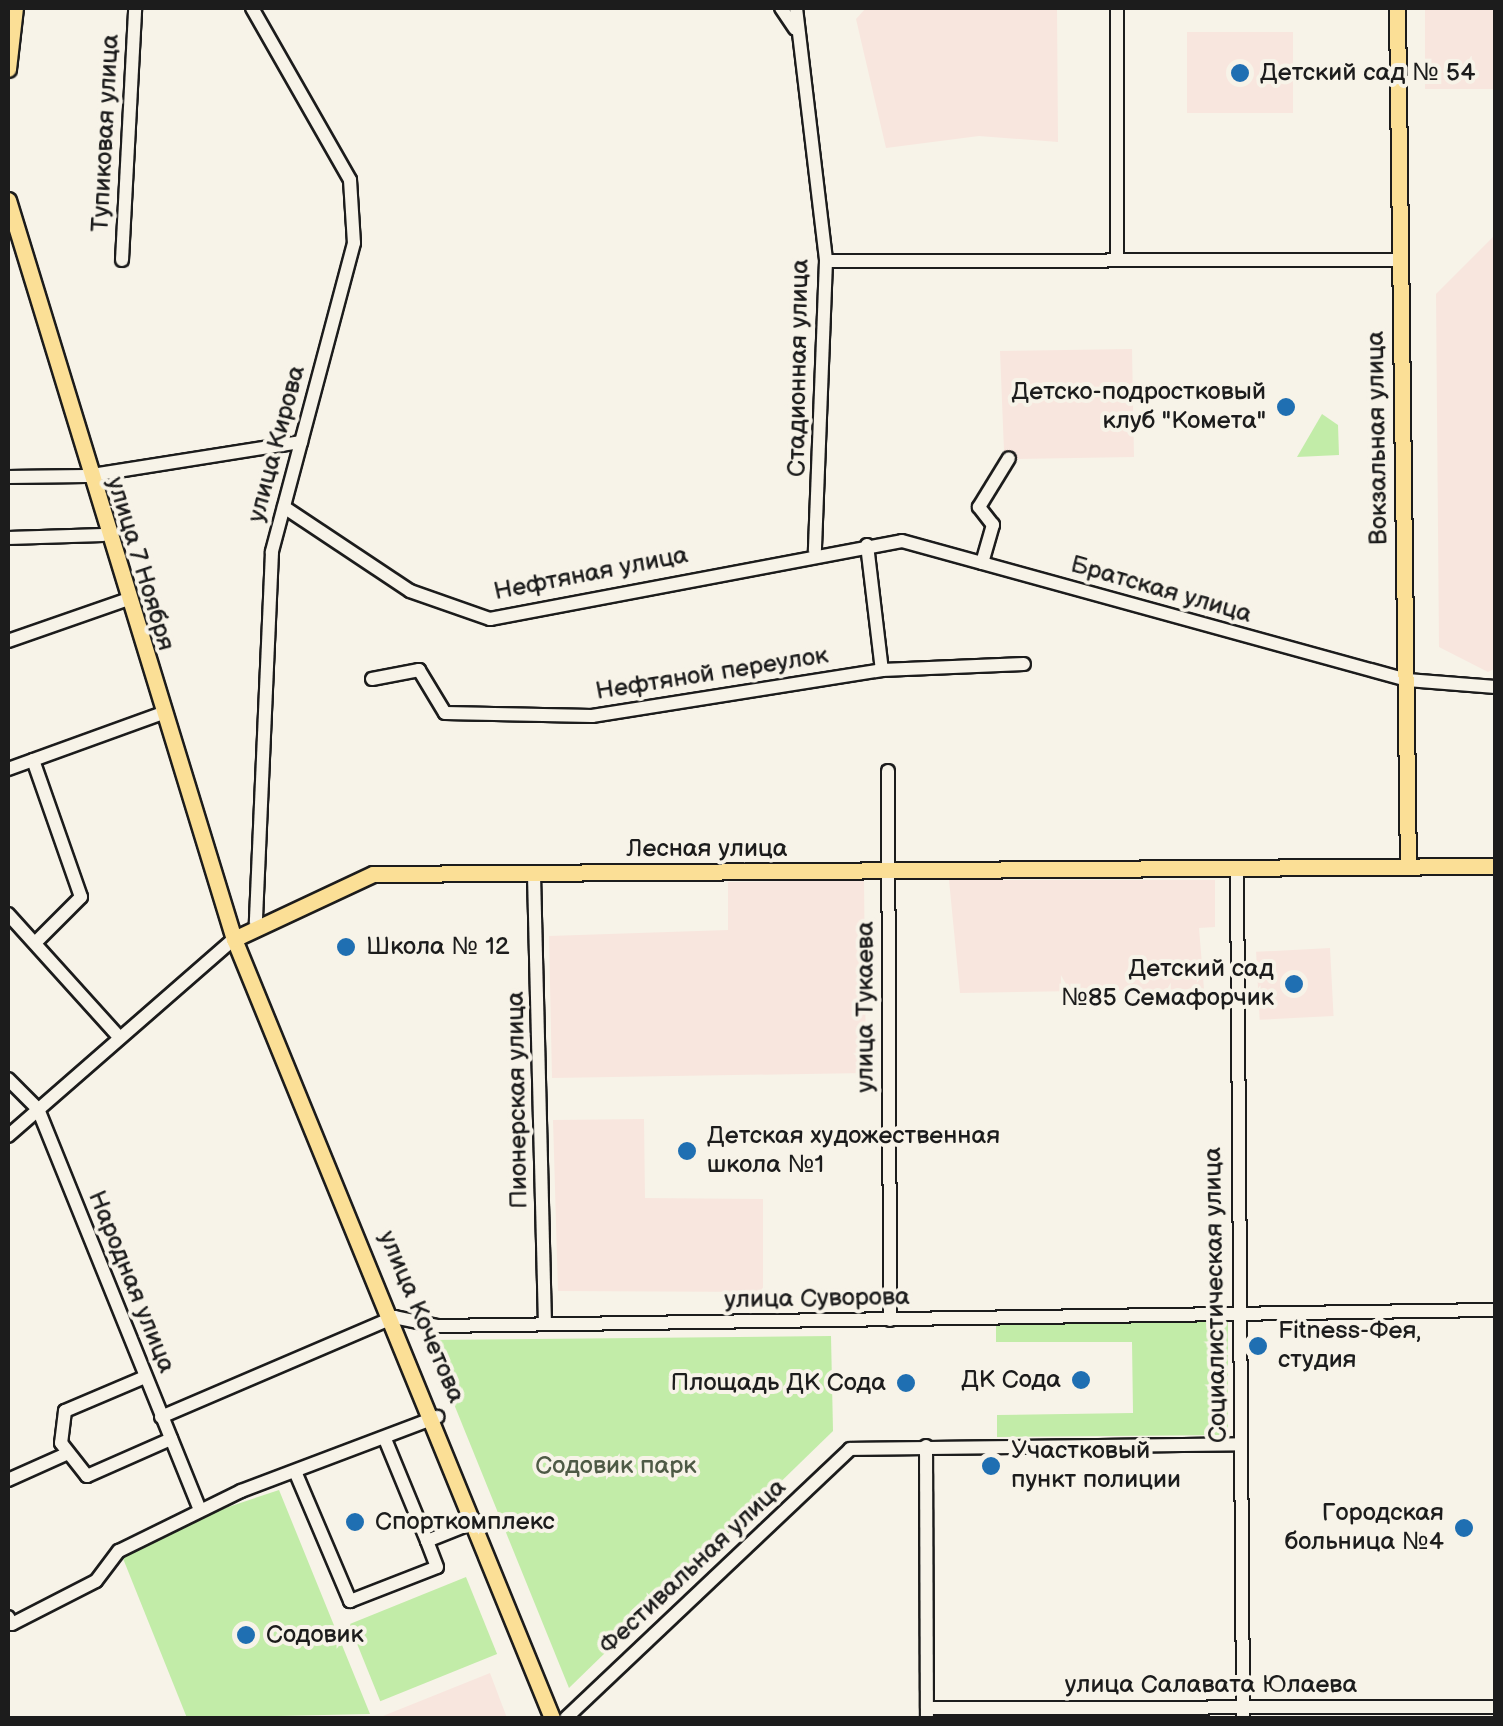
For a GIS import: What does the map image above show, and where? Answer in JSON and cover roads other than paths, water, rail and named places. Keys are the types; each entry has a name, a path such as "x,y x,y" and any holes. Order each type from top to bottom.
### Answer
{"main road":[{"path":"8,69 14,8"},
{"name":"Вокзальная улица","path":"1397,8 1408,867"},
{"name":"улица 7 Ноября","path":"8,200 103,535 234,939"},
{"name":"Лесная улица","path":"234,939 256,922 373,874 534,876 1496,866"},
{"name":"улица Кочетова","path":"234,939 401,1326 552,1718"}],"street":[{"name":"Тупиковая улица","path":"122,260 135,8"},
{"name":"улица Кирова","path":"252,8 350,180 354,243 272,552 256,922"},
{"path":"781,8 796,31"},
{"name":"Стадионная улица","path":"796,8 826,261 815,551"},
{"path":"1118,8 1118,260"},
{"path":"826,261 1399,260"},
{"path":"8,477 86,476 301,442"},
{"path":"982,563 992,525 979,506 1009,458"},
{"name":"Нефтяная улица","path":"284,508 410,591 490,619 815,551"},
{"path":"8,538 103,535"},
{"name":"Братская улица","path":"815,551 902,542 1407,680 1496,687"},
{"path":"867,545 882,670"},
{"path":"8,640 126,600"},
{"name":"Нефтяной переулок","path":"372,679 419,670 445,712 592,716 882,670 1024,664"},
{"path":"8,769 160,714"},
{"path":"33,760 80,897 35,943"},
{"name":"улица Тукаева","path":"888,771 890,1320"},
{"name":"Социалистическая улица","path":"1237,870 1243,1713"},
{"name":"Пионерская улица","path":"534,876 546,1324"},
{"path":"8,914 120,1037"},
{"name":"Лесная улица","path":"8,1136 234,939"},
{"name":"Народная улица","path":"8,1078 38,1109 200,1510"},
{"name":"улица Суворова","path":"162,1417 401,1326 1496,1310"},
{"path":"145,1378 65,1411 66,1454 86,1476 170,1439"},
{"path":"10,1620 200,1510 297,1476 436,1417"},
{"path":"297,1476 350,1601 437,1567 385,1439"},
{"path":"927,1713 926,1446 1240,1444"},
{"name":"Фестивальная улица","path":"566,1718 850,1449 926,1446"},
{"path":"8,1480 66,1454"},
{"path":"427,1541 477,1521"},
{"name":"улица Салавата Юлаева","path":"927,1713 1243,1713 1496,1707"}],"place":[{"name":"Детский сад № 54","path":"1240,73"},
{"name":"Детско-подростковый клуб \"Комета\"","path":"1286,407"},
{"name":"Школа № 12","path":"346,947"},
{"name":"Детский сад №85 Семафорчик","path":"1294,984"},
{"name":"Детская художественная школа №1","path":"687,1151"},
{"name":"Fitness-Фея, студия","path":"1258,1346"},
{"name":"ДК Сода","path":"1081,1380"},
{"name":"Площадь ДК Сода","path":"906,1383"},
{"name":"Участковый пункт полиции","path":"991,1466"},
{"name":"Спорткомплекс","path":"355,1522"},
{"name":"Городская больница №4","path":"1464,1528"},
{"name":"Содовик","path":"246,1635"}],"park label":[{"name":"Содовик парк","path":"616,1466"}]}
